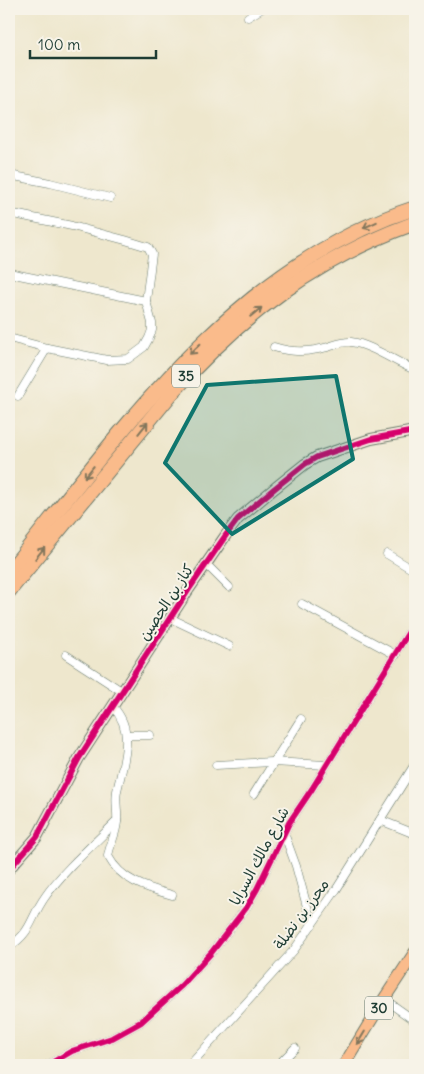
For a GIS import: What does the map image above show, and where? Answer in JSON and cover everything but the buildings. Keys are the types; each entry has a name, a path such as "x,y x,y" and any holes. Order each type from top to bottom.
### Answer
{"highway":[{"name":"35","path":"9,572 135,416 182,362 213,332 253,297 321,250 377,222 415,208"},
{"name":"35","path":"9,591 189,373 236,328 267,302 301,278 382,235 415,223"}],"main road":[{"name":"30","path":"344,1065 415,952"}],"street":[{"path":"248,17 262,9"},
{"path":"9,175 110,198"},
{"path":"9,213 125,240 150,249 152,259 146,300 152,330 144,347 128,359 107,360 9,338"},
{"path":"9,273 146,300"},
{"path":"274,347 287,351 302,352 353,342 415,370"},
{"path":"18,396 47,348"},
{"name":"كناز بن الحصين","path":"9,869 36,837 79,758 170,618 238,519 305,464 317,457 371,439 415,431"},
{"path":"387,554 415,571"},
{"path":"206,564 229,587"},
{"path":"302,604 396,655"},
{"path":"170,618 229,646"},
{"name":"شارع مالك السرايا","path":"48,1065 72,1051 112,1038 141,1022 182,985 211,953 246,908 289,822 312,789 415,622"},
{"path":"66,655 123,692"},
{"path":"113,707 120,716 126,735 127,749 116,796 117,821 108,856 117,870 127,878 151,889 172,895"},
{"path":"254,794 301,719"},
{"path":"126,735 150,735"},
{"path":"216,766 273,762 326,765"},
{"name":"محرز بن نضلة","path":"190,1065 231,1018 271,977 312,925 415,764"},
{"path":"380,820 415,834"},
{"path":"9,946 26,933 45,897 60,879 117,821"},
{"path":"284,833 296,866 312,925"},
{"path":"384,999 415,1021"},
{"path":"278,1065 295,1048"}],"highlighted area":[{"path":"336,376 353,459 232,534 165,463 207,385"}],"cycle path":[{"path":"9,869 37,837 79,758 189,589 238,519 305,464 317,457 371,439 415,431"},
{"path":"48,1065 72,1051 112,1038 141,1022 182,985 211,953 246,908 289,823 415,622"}]}
